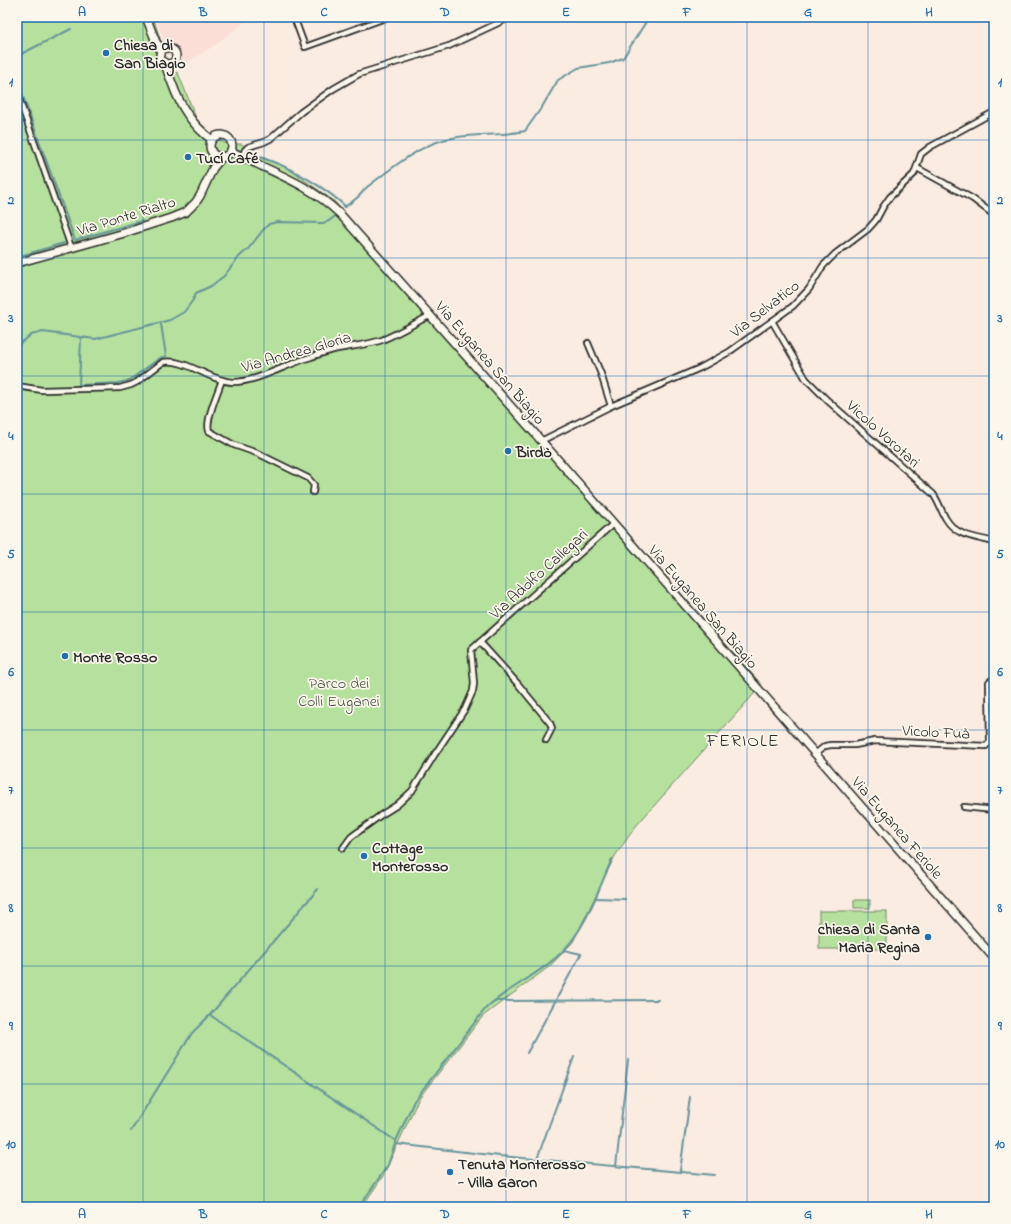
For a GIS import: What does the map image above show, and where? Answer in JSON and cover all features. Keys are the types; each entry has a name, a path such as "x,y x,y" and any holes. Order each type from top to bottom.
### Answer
{"main road":[{"path":"146,17 156,42 162,49 161,59 168,63"},
{"path":"162,49 172,49 176,55 176,59 168,63"},
{"path":"168,63 169,72 175,90 184,110 198,128 211,139"},
{"path":"219,134 226,136 232,143 231,151 228,155 222,157 213,154 209,145 211,139 219,134"},
{"name":"Via Euganea San Biagio","path":"231,151 296,182 330,205 431,315 781,715"},
{"name":"Via Ponte Rialto","path":"213,154 213,168"},
{"name":"Via Ponte Rialto","path":"17,263 121,234 186,212 200,196 213,168 222,157"},
{"name":"Via Euganea Feriole","path":"781,715 992,954"}],"street":[{"path":"294,17 305,47 388,17"},
{"path":"242,157 248,147 270,139 301,112 333,89 359,74 449,46 511,17"},
{"name":"Via Ponte Rialto","path":"17,93 71,247"},
{"name":"Via Selvatico","path":"541,441 611,406 700,368 729,352 793,306 809,289 823,266 835,254 868,229 876,220 890,197 914,174 921,154 930,147 994,112"},
{"path":"917,168 973,199 994,215"},
{"name":"Via Andrea Gloria","path":"313,492 314,485 308,478 257,453 234,445 209,431 207,426 222,380 232,382 244,381 310,357 337,349 381,340 431,315"},
{"name":"Vicolo Vorotari","path":"772,321 806,379 827,400 933,494 938,501 945,518 952,528 966,535 994,542"},
{"path":"588,343 599,369 611,406"},
{"path":"17,386 42,390 125,387 137,382 163,362 168,361 179,363 222,380"},
{"name":"Via Adolfo Callegari","path":"343,848 350,837 397,805 412,791 438,748 466,709 474,691 471,650 613,524"},
{"path":"480,642 518,684 550,723 552,728 546,740"},
{"name":"Vicolo Fuà","path":"815,754 825,746 855,745 875,741 986,746 990,742 990,682 994,678"},
{"path":"964,807 994,810"}],"shaded area":[{"path":"155,17 250,18 215,45 186,63 173,46 164,42"}],"green space":[{"name":"Parco dei Colli Euganei","path":"17,17 153,17 170,70 178,73 197,120 214,136 226,144 242,144 255,156 286,167 334,201 762,685 636,826 615,856 573,942 550,966 483,1016 419,1098 383,1176 362,1207 17,1207"},
{"path":"854,900 870,900 870,908 854,908"},
{"path":"819,911 887,911 887,949 819,949"}],"waterway":[{"path":"344,207 356,199 367,187 393,167 433,143 463,136 505,134 525,131 542,107 558,80 578,68 609,63 623,58 649,17"},
{"path":"17,56 71,29"},
{"path":"17,80 75,240 142,221"},
{"path":"247,150 259,157 281,165 307,178 331,194 346,207"},
{"path":"17,346 31,335 43,332 95,339 170,320 184,312 193,300 196,293 211,286 224,276 269,224 277,222 323,223 329,221 335,216"},
{"path":"17,257 64,243"},
{"path":"81,338 79,385 118,383 128,381 160,358 166,356 161,324"},
{"path":"359,1207 388,1165 396,1141 414,1101 486,1008 504,994 544,968 571,942 591,908 612,859"},
{"path":"131,1131 192,1033 210,1015 318,889"},
{"path":"595,898 625,899"},
{"path":"527,1053 581,954 564,950"},
{"path":"494,1001 658,1000"},
{"path":"210,1015 396,1141"},
{"path":"537,1159 574,1057"},
{"path":"616,1166 628,1060"},
{"path":"680,1171 690,1097"},
{"path":"396,1144 500,1156 715,1175"}],"place":[{"name":"Chiesa di San Biagio","path":"106,53"},
{"name":"Tucí Café","path":"188,157"},
{"name":"Birdò","path":"508,451"},
{"name":"Monte Rosso","path":"65,656"},
{"name":"Cottage Monterosso","path":"364,856"},
{"name":"chiesa di Santa Maria Regina","path":"928,937"},
{"name":"Tenuta Monterosso - Villa Garon","path":"450,1172"}],"district":[{"name":"FERIOLE","path":"743,740"}]}
